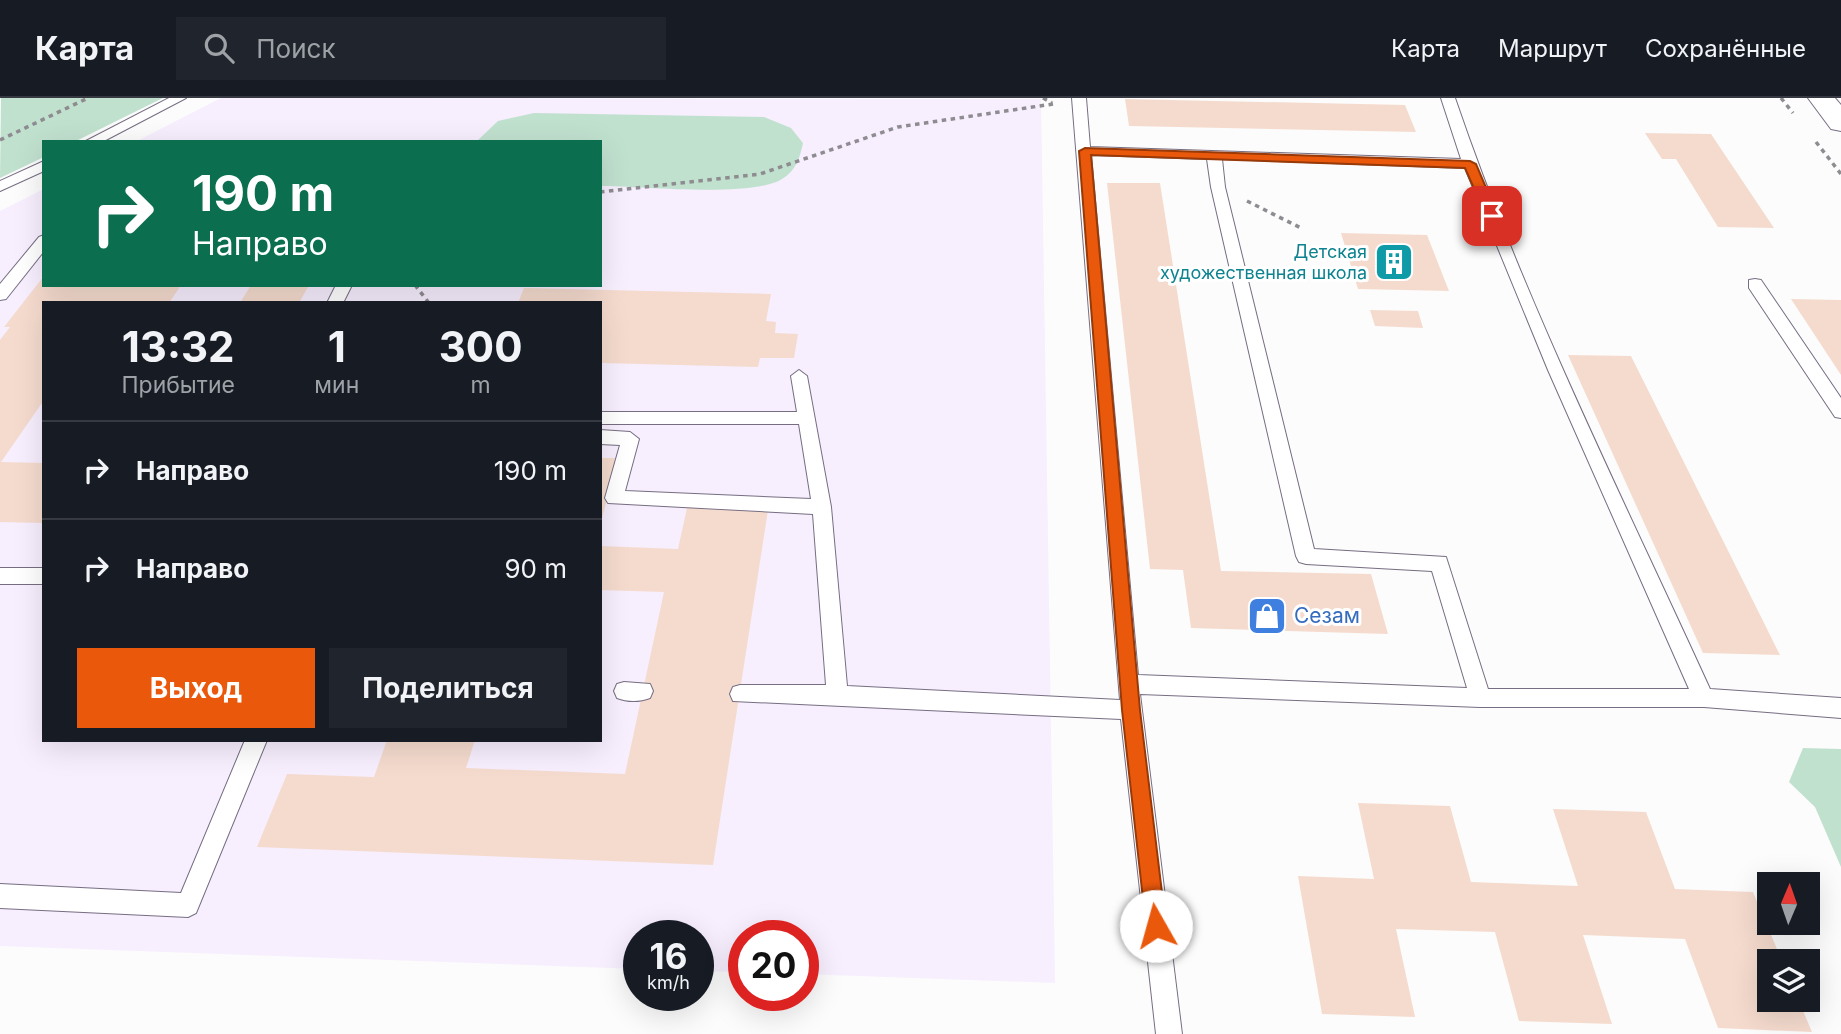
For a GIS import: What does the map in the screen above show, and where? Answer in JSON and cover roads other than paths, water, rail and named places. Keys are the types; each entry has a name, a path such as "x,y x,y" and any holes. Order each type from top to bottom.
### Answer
{"main road":[{"path":"1821,98 1841,123"}],"lane":[{"path":"94,140 179,98"},
{"path":"1079,98 1131,684 1131,710 1169,1034"},
{"path":"1448,98 1470,164 1556,370 1704,698"},
{"path":"1085,151 1470,164"},
{"path":"1214,155 1218,187 1306,556 1439,563 1480,698"},
{"path":"0,187 42,166"},
{"path":"0,295 42,242"},
{"path":"1755,284 1841,412"},
{"path":"799,376 822,507 836,695"},
{"path":"602,418 808,418"},
{"path":"602,437 630,439 614,498 822,507"},
{"path":"0,576 42,576"},
{"path":"1131,684 1480,698 1704,698 1841,708"},
{"path":"740,694 836,695 1131,710"},
{"path":"0,896 188,905 255,742"}],"place":[{"name":"Детская художественная школа","path":"1394,262"},
{"name":"Сезам","path":"1267,616"}]}
